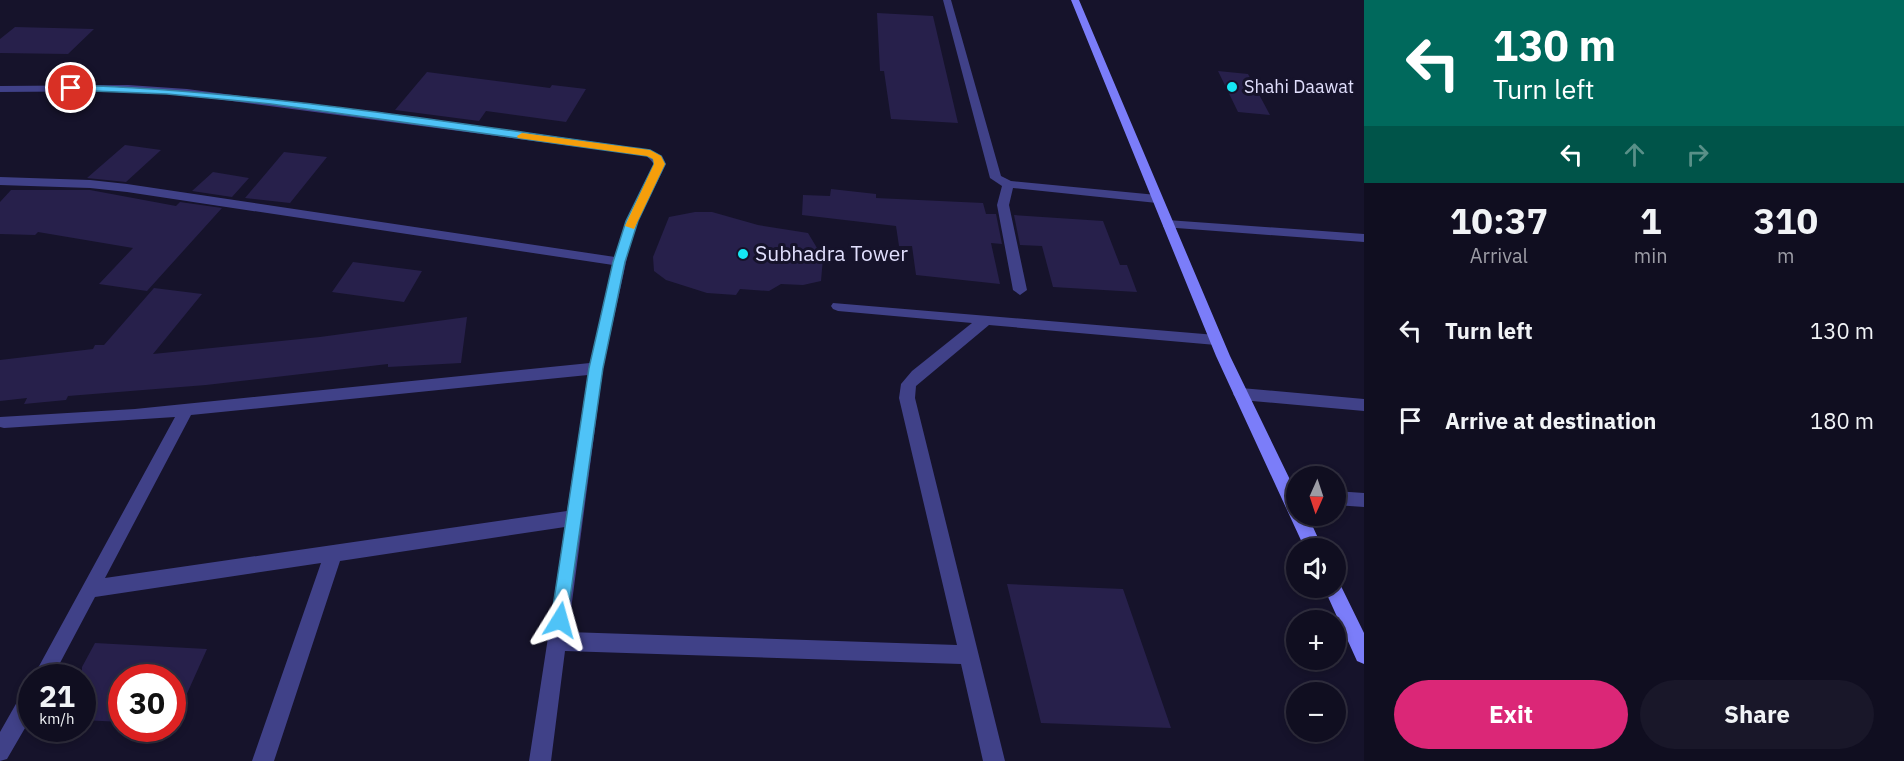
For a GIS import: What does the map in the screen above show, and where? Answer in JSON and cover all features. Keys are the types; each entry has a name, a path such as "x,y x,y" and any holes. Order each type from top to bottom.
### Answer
{"street":[{"path":"947,0 996,178 1008,184 1157,199"},
{"path":"1075,0 1216,340 1240,394 1286,482"},
{"path":"0,88 128,88 187,92 650,153 658,158 660,164 632,221 619,262 596,368 540,761"},
{"path":"0,181 90,184 127,188 619,262"},
{"path":"1008,184 1003,205 1020,290"},
{"path":"1167,224 1364,238"},
{"path":"838,306 1216,340"},
{"path":"987,319 917,375 909,384 907,398 994,761"},
{"path":"4,422 187,409 596,368"},
{"path":"1240,394 1364,405"},
{"path":"49,664 187,409"},
{"path":"1346,499 1364,501"},
{"path":"90,589 574,518"},
{"path":"263,761 333,554"},
{"path":"1338,598 1364,654"},
{"path":"557,641 967,655"},
{"path":"0,752 18,720"}],"building":[{"path":"877,13 933,16 958,123 891,119 884,71 880,71"},
{"path":"15,27 94,29 68,54 0,53 0,39"},
{"path":"1218,71 1248,74 1270,115 1238,112"},
{"path":"427,72 550,88 552,85 586,89 566,122 486,111 479,121 395,110"},
{"path":"125,145 161,150 126,182 87,178"},
{"path":"284,152 327,157 290,203 245,198"},
{"path":"213,172 249,178 232,197 192,191"},
{"path":"831,189 876,194 876,198 983,203 986,214 996,214 1002,244 991,243 1000,284 916,275 912,246 899,246 896,226 802,215 803,195 830,196"},
{"path":"11,190 90,190 176,206 180,202 222,208 147,291 99,284 133,248 38,232 35,235 0,234 0,202"},
{"name":"Subhadra Tower","path":"695,212 712,212 758,225 808,233 823,258 821,281 803,285 781,284 769,291 740,289 736,295 707,293 666,280 654,271 653,257 669,217"},
{"path":"1014,215 1103,221 1120,265 1127,265 1137,292 1053,287 1042,246 1020,245"},
{"path":"353,262 422,271 404,302 332,292"},
{"path":"154,288 202,294 153,354 320,337 467,317 461,363 388,367 388,364 206,385 68,396 66,400 24,404 27,398 0,401 0,360 93,349 95,345 104,345"},
{"path":"1007,584 1123,589 1171,728 1041,723"},
{"path":"95,643 207,649 186,696 186,664 108,664 108,721 96,721 96,664 84,664"}],"slow traffic":[{"path":"522,136 650,153 658,158 660,164 630,226"}],"place":[{"name":"Shahi Daawat","path":"1232,87"},
{"name":"Subhadra Tower","path":"743,254"}],"route":[{"path":"71,88 128,88 271,101 650,153 658,158 660,164 632,221 619,262 596,368 560,620"}]}
